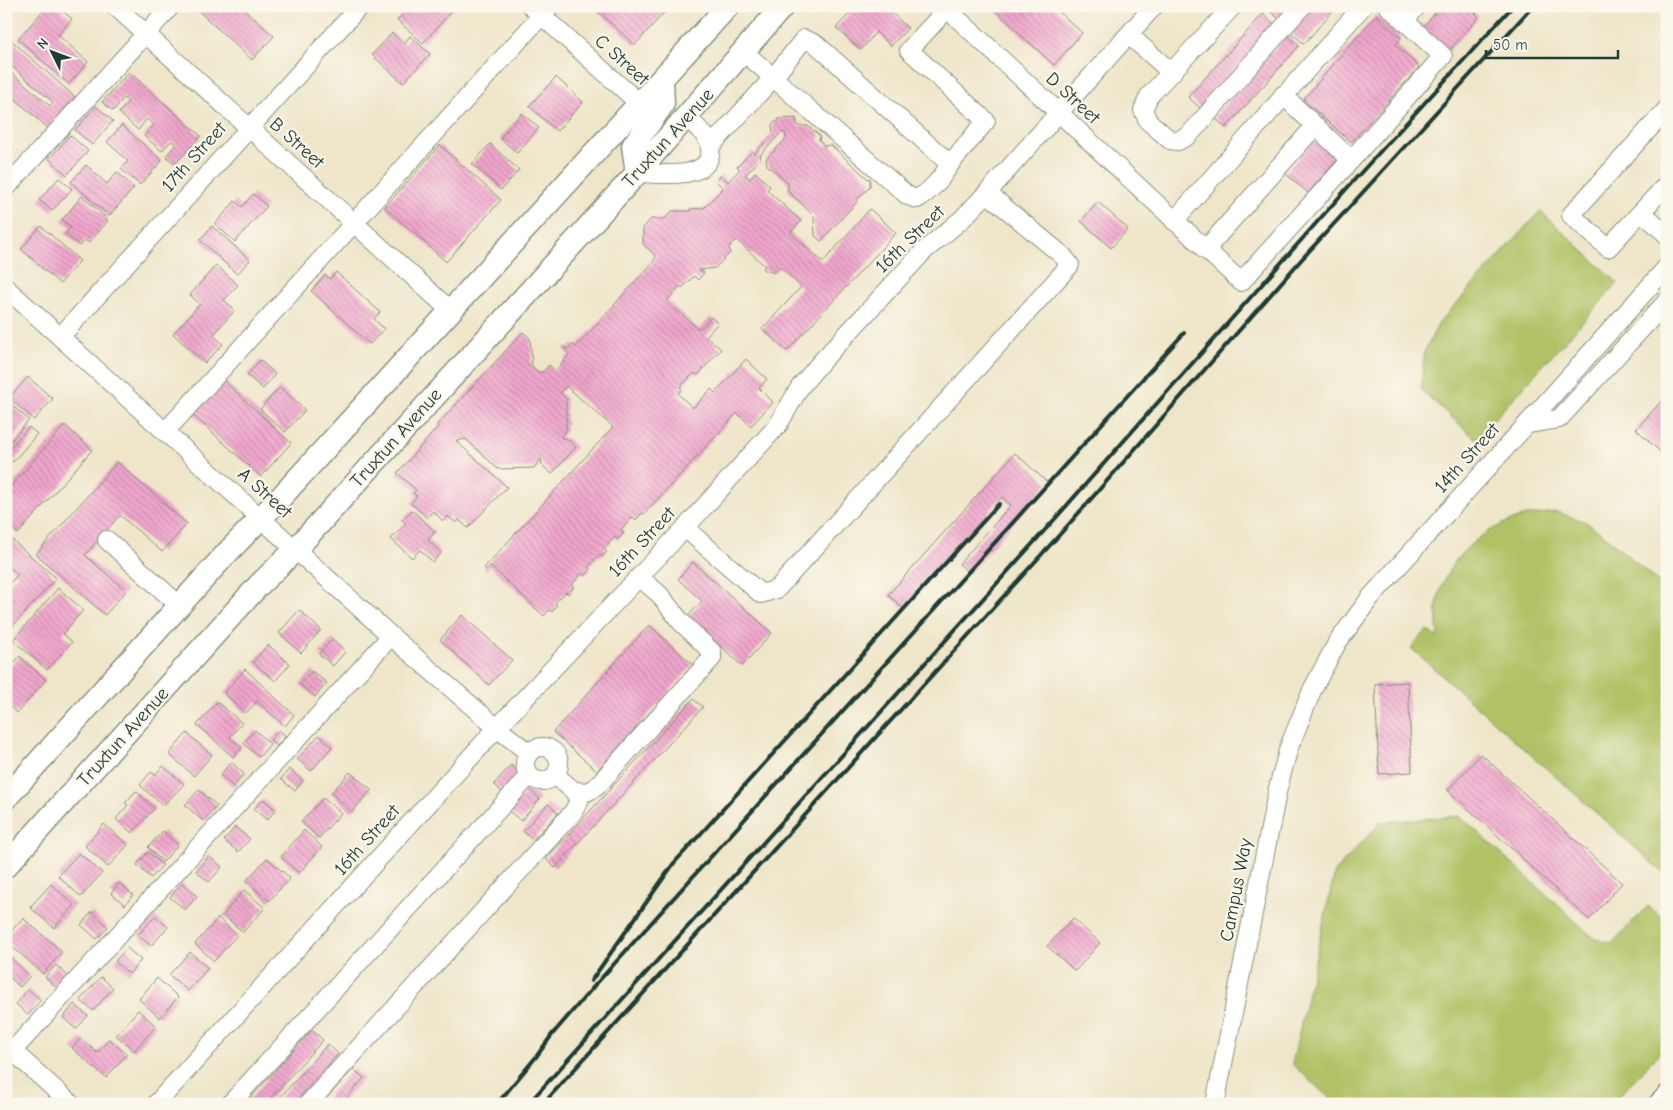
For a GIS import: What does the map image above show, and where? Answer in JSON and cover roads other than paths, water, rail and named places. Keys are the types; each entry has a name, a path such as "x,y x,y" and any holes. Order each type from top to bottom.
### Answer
{"main road":[{"path":"6,798 728,6"},
{"name":"Truxtun Avenue","path":"6,866 258,586 296,549 687,118 783,6"},
{"path":"637,173 633,146 663,104 662,79"},
{"path":"1660,1104 1667,1097"}],"street":[{"name":"B Street","path":"115,6 451,311"},
{"path":"6,188 171,6"},
{"name":"17th Street","path":"60,337 360,6"},
{"name":"16th Street","path":"160,1102 496,728 685,528 778,425 800,387 821,362 925,250 961,220 987,193 1154,6"},
{"path":"1233,6 1149,96 1143,110 1148,121 1170,140 1178,141 1189,135 1302,6"},
{"path":"1174,221 1363,6"},
{"path":"1283,95 1351,160 1444,56 1388,6"},
{"path":"1404,21 1417,6"},
{"path":"744,52 908,196 917,199 925,194 945,174 950,164 986,121 909,50 946,8"},
{"name":"D Street","path":"946,8 1241,282 1351,160"},
{"path":"165,432 354,223 541,9"},
{"name":"C Street","path":"541,9 640,104"},
{"path":"1128,35 1172,73"},
{"path":"710,147 773,78 804,39 807,39 816,44 950,164"},
{"path":"1667,109 1570,215 1608,248 1667,184"},
{"path":"637,173 688,174 705,166 710,158 710,147 706,137 687,118"},
{"path":"1205,250 1315,126"},
{"path":"685,528 760,594 777,589 1050,288 1070,265 1063,256 987,193"},
{"path":"1642,212 1667,235"},
{"name":"14th Street","path":"1313,688 1337,643 1370,598 1667,267"},
{"name":"A Street","path":"6,288 391,636 496,728 529,753"},
{"path":"1527,424 1559,419 1667,301"},
{"path":"107,540 180,606"},
{"path":"574,791 587,792 596,787 712,658 712,652 681,622 659,594 640,576"},
{"path":"71,1104 8,1051 391,636"},
{"name":"Campus Way","path":"1215,1104 1278,788 1289,746 1313,688"},
{"path":"543,747 553,752 559,762 555,775 549,780 544,781 533,779 529,776 525,761 529,753 543,747"},
{"path":"308,1104 573,812 579,801 574,791 555,775"},
{"path":"230,1104 529,776"}],"railway":[{"path":"528,1104 1054,520 1356,178 1513,6"},
{"path":"543,1104 1062,532 1301,260 1533,6"},
{"path":"550,1037 1184,333"},
{"path":"591,981 674,863 999,504"},
{"path":"497,1104 554,1032"}]}
